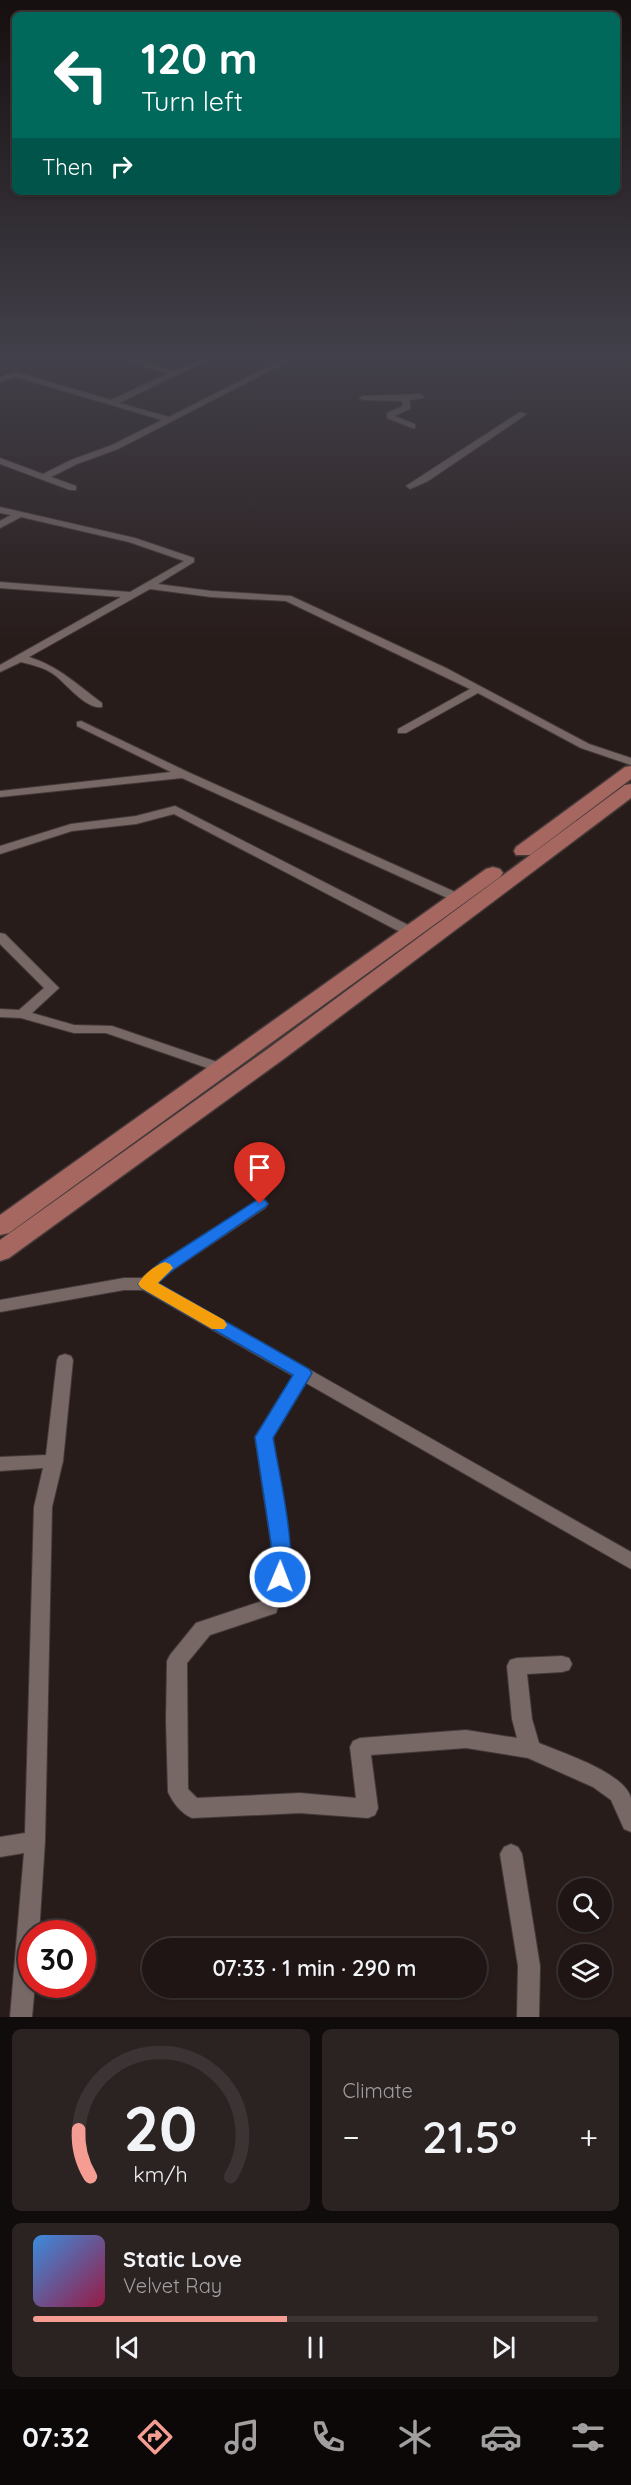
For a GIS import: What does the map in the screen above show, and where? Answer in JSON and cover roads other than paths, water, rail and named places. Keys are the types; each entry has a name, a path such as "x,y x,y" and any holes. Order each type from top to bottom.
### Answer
{"main road":[{"path":"0,1227 631,771"},
{"path":"0,1251 277,1053 631,789"}],"street":[{"path":"44,477 74,462 104,451"},
{"path":"411,486 467,451"},
{"path":"0,461 73,488"},
{"path":"0,510 132,540 190,560 184,566 0,669"},
{"path":"0,525 20,514"},
{"path":"0,585 131,595"},
{"path":"149,586 211,594 288,598 478,689 585,746 631,762"},
{"path":"20,658 43,665 60,674 98,705"},
{"path":"402,731 478,689"},
{"path":"81,724 184,774 458,898"},
{"path":"0,794 184,774"},
{"path":"0,850 71,828 136,820 175,810 411,932"},
{"path":"0,937 52,988 22,1014"},
{"path":"0,1013 22,1014 91,1032 107,1029 221,1068"},
{"path":"146,1284 167,1266 260,1204"},
{"path":"0,1306 124,1284 146,1284 631,1561"},
{"path":"21,2017 35,1841 43,1507 54,1461 65,1360"},
{"path":"303,1373 264,1437 280,1543 280,1577 269,1607 203,1629 177,1661 178,1792 192,1808 300,1803 368,1808 360,1747 466,1739 530,1749 600,1780 618,1793 631,1822"},
{"path":"0,1464 54,1461"},
{"path":"530,1749 522,1719 517,1666 562,1664"},
{"path":"0,1846 35,1841"},
{"path":"511,1854 529,1966 528,2017"}]}
